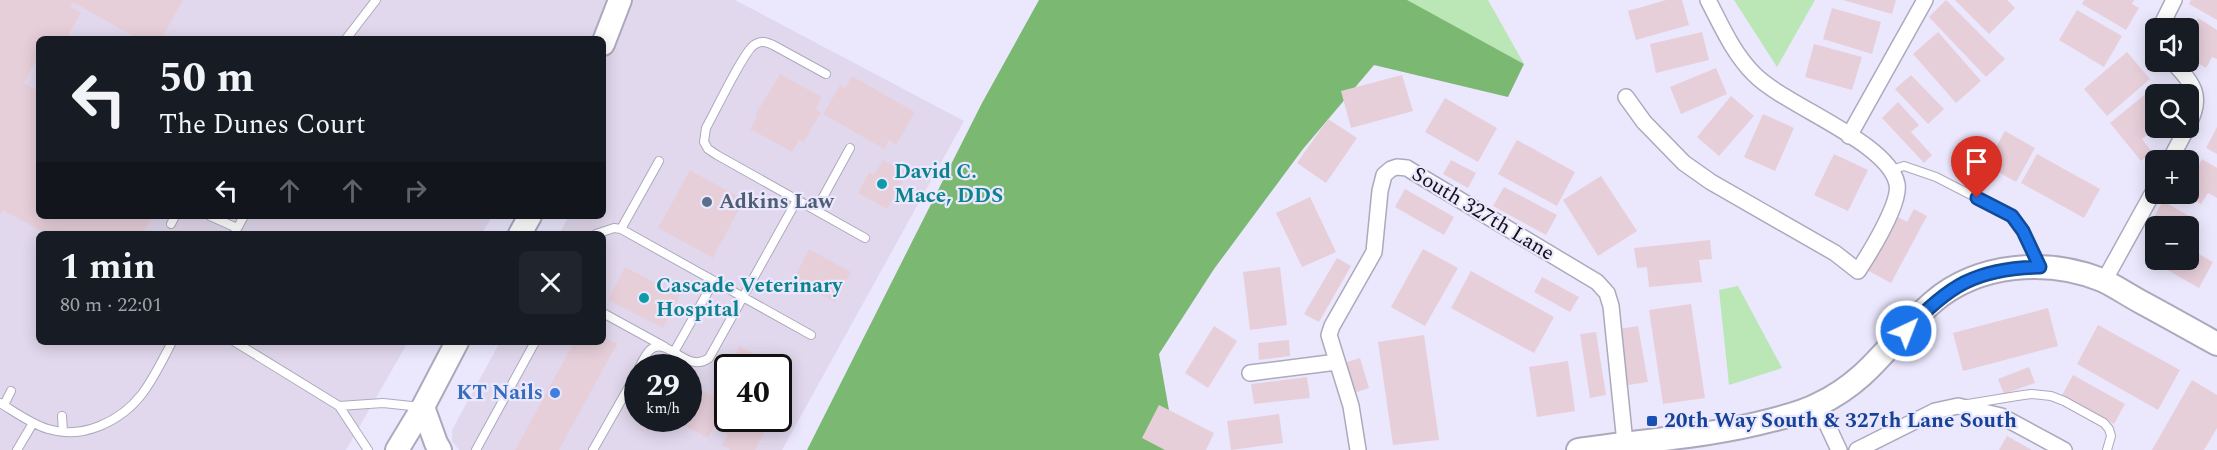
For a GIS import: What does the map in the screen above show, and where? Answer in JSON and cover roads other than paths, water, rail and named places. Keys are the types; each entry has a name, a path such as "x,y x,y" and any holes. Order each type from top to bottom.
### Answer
{"street":[{"path":"606,36 620,0"},
{"path":"1626,97 1656,136 1684,164 1835,253 1858,271 1878,238 1896,196 1898,185 1891,170 1878,155 1783,96 1754,74 1732,45 1708,0"},
{"path":"1849,136 1925,0"},
{"path":"2165,18 2174,0"},
{"path":"2182,72 2192,84"},
{"name":"South 327th Lane","path":"1358,450 1351,406 1329,339 1330,332 1374,252 1383,177 1392,168 1407,168 1543,249 1594,281 1606,292 1611,306 1625,443"},
{"path":"2104,281 2147,204"},
{"path":"1578,450 1716,432 1802,412 1857,381 1933,302 1946,292 1968,280 2006,269 2040,267 2074,271 2104,281 2217,344"},
{"path":"397,450 423,407 455,345"},
{"path":"1250,373 1336,362"},
{"path":"1818,405 1839,450"},
{"path":"1857,450 1935,411 1958,406 2001,416 2064,450"},
{"path":"423,407 440,450"}],"lane":[{"path":"348,36 376,0"},
{"path":"826,74 773,45 764,42 755,44 746,55 703,135 704,142 711,151 865,238"},
{"path":"816,210 850,148"},
{"path":"621,229 659,161"},
{"path":"1891,170 1904,166 1936,177 2012,216 2023,231 2040,267"},
{"path":"606,315 694,363 702,363 709,358 797,200"},
{"path":"171,224 174,219"},
{"path":"215,219 236,231"},
{"path":"605,231 614,228 621,229 811,335"},
{"path":"671,351 714,281"},
{"path":"11,391 2,404 33,423 48,429 63,432 100,426 126,410 147,387 170,345"},
{"path":"241,345 339,406 368,450"},
{"path":"476,450 533,345"},
{"path":"647,354 650,350 659,347 671,351"},
{"path":"593,450 624,394"},
{"path":"1958,406 2031,394 2057,398 2107,426 2111,436 2107,450"},
{"path":"339,406 383,403 423,407"},
{"path":"62,416 63,432"},
{"path":"17,450 33,423"}],"place":[{"name":"David C. Mace, DDS","path":"882,184"},
{"name":"Adkins Law","path":"707,202"},
{"name":"Cascade Veterinary Hospital","path":"644,298"},
{"name":"KT Nails","path":"555,393"},
{"name":"20th Way South & 327th Lane South","path":"1652,421"}]}
